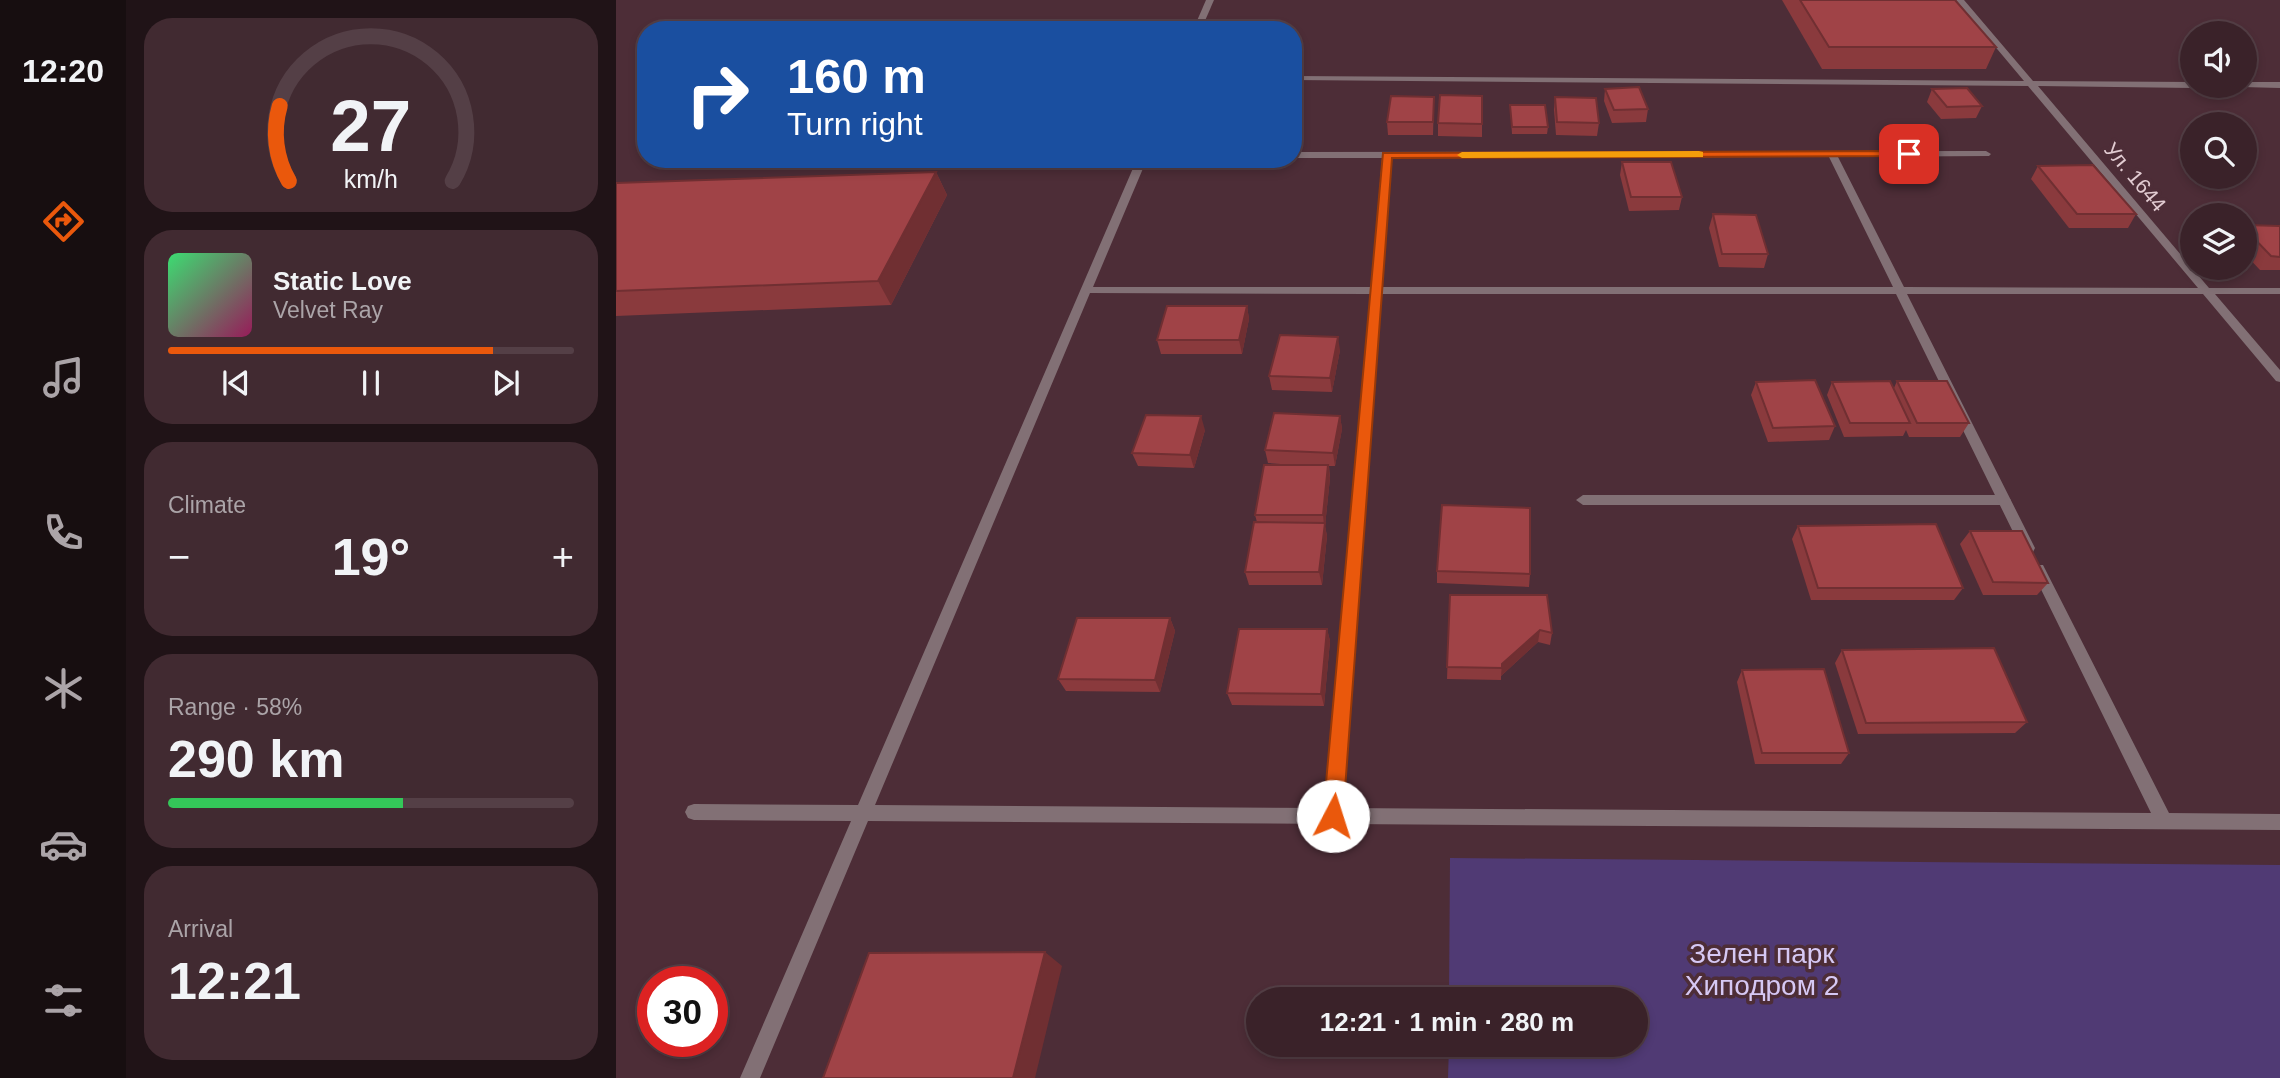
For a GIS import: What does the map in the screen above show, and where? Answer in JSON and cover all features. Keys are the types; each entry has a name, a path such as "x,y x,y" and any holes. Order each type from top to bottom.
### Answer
{"street":[{"path":"1201,21 1210,0"},
{"name":"Ул. 1644","path":"1960,0 2280,378"},
{"path":"1302,78 2180,85"},
{"path":"2257,85 2280,85"},
{"path":"1832,154 2164,821"},
{"path":"1302,155 1986,154"},
{"path":"1333,816 1387,155"},
{"path":"750,1078 1138,168"},
{"path":"1086,290 2280,291"},
{"path":"1583,500 2004,500"},
{"path":"694,812 2280,822"}],"green space":[{"name":"Зелен парк Хиподром 2","path":"1450,858 2280,865 2280,1078 1448,1078 1449,1057 1648,1057 1648,987 1449,987"}],"building":[{"path":"1800,0 1955,0 1996,47 1829,47"},
{"path":"1639,87 1648,109 1614,110 1605,89"},
{"path":"1967,88 1982,106 1947,107 1932,89"},
{"path":"1440,95 1482,96 1482,124 1438,123"},
{"path":"1391,96 1434,97 1433,122 1387,122"},
{"path":"1555,97 1596,98 1599,123 1557,122"},
{"path":"1510,105 1545,105 1548,127 1512,127"},
{"path":"1622,162 1671,162 1682,197 1631,197"},
{"path":"2093,165 2136,214 2077,214 2038,166"},
{"path":"936,172 878,281 616,291 616,183"},
{"path":"1713,214 1756,215 1768,254 1722,254"},
{"path":"2257,225 2280,226 2280,257 2271,256 2257,241"},
{"path":"1167,306 1247,306 1239,340 1157,340"},
{"path":"1280,335 1338,337 1330,378 1269,376"},
{"path":"1815,380 1835,426 1773,428 1756,382"},
{"path":"1890,381 1910,423 1850,423 1832,382"},
{"path":"1897,381 1947,381 1969,423 1917,423"},
{"path":"1274,413 1340,416 1333,453 1265,450"},
{"path":"1146,415 1201,416 1190,455 1132,453"},
{"path":"1264,465 1328,465 1323,515 1255,515"},
{"path":"1442,505 1530,508 1530,574 1437,571"},
{"path":"1254,522 1325,523 1319,572 1245,572"},
{"path":"1936,524 1963,588 1818,588 1798,526"},
{"path":"1970,531 2022,531 2048,583 1993,582"},
{"path":"1450,595 1547,595 1552,633 1540,630 1502,664 1502,668 1447,667"},
{"path":"1077,618 1170,618 1155,680 1058,679"},
{"path":"1239,629 1327,629 1321,694 1227,693"},
{"path":"1994,648 2027,722 1866,723 1842,650"},
{"path":"1824,669 1849,753 1762,753 1742,670"},
{"path":"1045,952 1013,1078 823,1078 869,953"}],"slow traffic":[{"path":"1462,155 1699,154"}],"route":[{"path":"1333,816 1387,155 1909,154"}]}
